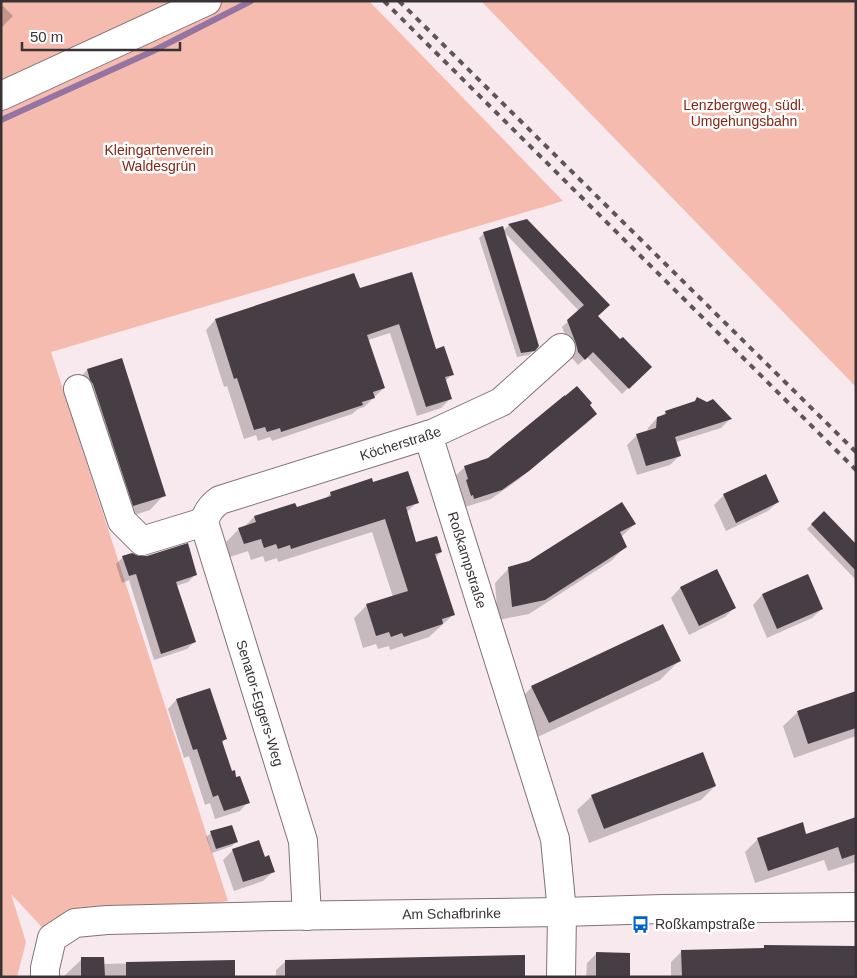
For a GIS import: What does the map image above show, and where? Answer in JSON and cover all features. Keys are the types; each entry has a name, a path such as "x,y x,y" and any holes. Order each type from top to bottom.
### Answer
{"street":[{"path":"1,96 207,1"},
{"name":"Köcherstraße","path":"204,522 206,514 212,505 220,500 428,435 501,402 561,348"},
{"path":"78,389 122,521 142,541 204,522"},
{"name":"Roßkampstraße","path":"428,435 555,839 562,912 562,977"},
{"name":"Senator-Eggers-Weg","path":"204,522 303,841 307,916"},
{"name":"Am Schafbrinke","path":"45,977 45,968 52,938 75,923 83,922 663,909 856,908"}],"green space":[{"name":"Kleingartenverein Waldesgrün","path":"1,1 369,1 563,201 51,352 228,901 107,920 52,938 11,894 26,942 17,977 1,977"},
{"name":"Lenzbergweg, südl. Umgehungsbahn","path":"481,1 856,1 856,387"}],"building":[{"path":"527,219 610,305 598,316 620,339 623,337 652,367 629,389 593,352 585,360 578,352 567,320 584,305 508,224"},
{"path":"503,226 539,346 535,351 521,353 483,232"},
{"path":"412,272 436,349 444,346 454,375 445,377 452,399 426,407 399,324 367,335 385,388 373,392 375,398 362,402 363,405 281,432 280,428 267,432 265,427 254,430 237,378 234,379 215,319 354,273 360,288"},
{"path":"122,358 166,496 133,506 87,369"},
{"path":"577,386 592,403 590,405 597,414 529,471 502,490 474,499 473,495 471,496 466,480 468,479 464,466 488,458"},
{"path":"697,397 707,402 713,399 732,419 675,437 681,456 646,466 636,434 656,428 657,417 666,414 665,411 695,401"},
{"path":"408,471 419,503 406,507 416,542 437,536 442,552 435,554 455,615 442,619 443,624 404,637 402,633 391,637 389,632 376,636 366,604 408,591 385,519 291,549 290,545 278,549 276,544 264,548 261,539 244,544 238,528 256,522 254,516 295,503 297,507 331,496 330,492 372,478 373,482"},
{"path":"766,474 779,502 736,523 723,494"},
{"path":"622,502 636,524 620,532 627,547 545,600 512,607 508,567 529,561"},
{"path":"824,511 856,544 856,571 811,524"},
{"path":"188,543 197,575 176,582 196,642 161,654 136,574 129,576 122,556 132,553 139,556 147,556"},
{"path":"717,569 736,608 699,626 680,587"},
{"path":"808,574 823,609 777,629 762,594"},
{"path":"663,624 681,661 549,723 531,686"},
{"path":"210,688 227,739 222,741 232,771 235,770 236,777 240,776 250,803 224,811 218,795 213,797 197,749 193,750 176,699"},
{"path":"856,691 856,728 808,744 797,711"},
{"path":"703,752 716,786 604,829 591,795"},
{"path":"856,817 856,854 842,859 838,847 768,871 757,838 803,822 806,834"},
{"path":"232,825 238,842 216,849 210,831"},
{"path":"259,840 265,857 269,855 275,872 243,882 232,849"},
{"path":"764,945 856,946 856,977 682,977 681,950 764,948"},
{"path":"596,952 630,953 630,977 596,977"},
{"path":"525,955 525,977 285,977 285,960"},
{"path":"81,957 104,957 105,977 81,977"},
{"path":"235,960 235,977 126,977 126,962"}],"waterway":[{"path":"1,120 151,52 251,1"}],"railway":[{"path":"384,1 856,470"},
{"path":"399,1 856,452"}],"place":[{"name":"Roßkampstraße","path":"641,924"}]}
